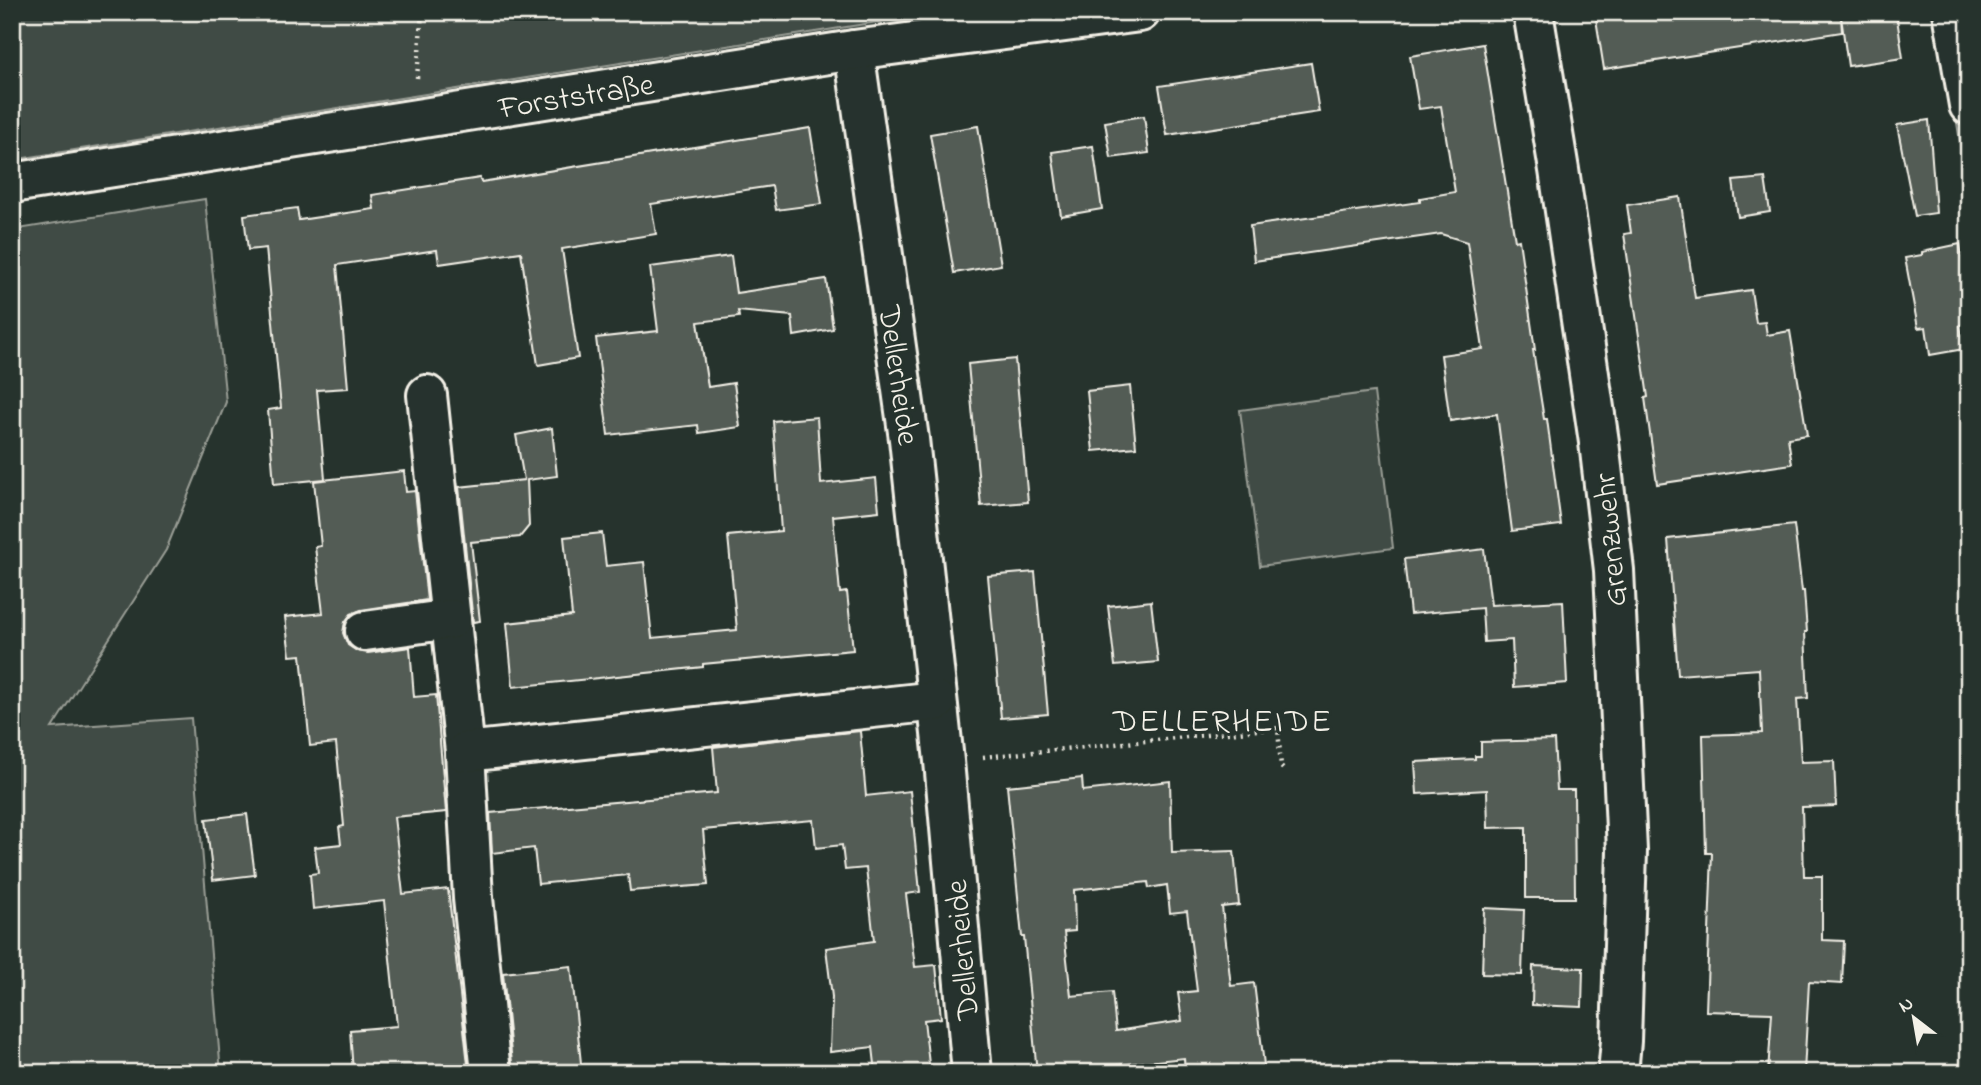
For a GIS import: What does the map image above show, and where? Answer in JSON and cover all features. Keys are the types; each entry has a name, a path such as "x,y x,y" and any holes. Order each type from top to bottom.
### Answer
{"street":[{"name":"Forststraße","path":"12,183 854,51 1140,12"},
{"name":"Grenzwehr","path":"1533,12 1597,428 1614,570 1627,851 1618,1073"},
{"path":"1953,12 1969,105"},
{"name":"Dellerheide","path":"854,51 909,439 944,761 972,1073"},
{"path":"427,396 465,752 473,898 491,1073"},
{"path":"365,631 451,619"},
{"path":"465,752 937,701"}],"path":[{"path":"414,121 422,12"},
{"path":"944,761 1278,728 1281,767 1285,771"}],"shaded area":[{"path":"12,12 940,12 12,160"},
{"path":"1939,12 1969,12 1969,197"},
{"path":"205,199 226,402 166,550 52,728 191,718 221,1073 12,1073 12,230"},
{"path":"1374,392 1393,548 1260,566 1240,410"}],"building":[{"path":"1640,12 1896,12 1903,58 1848,66 1841,17 1842,32 1604,69 1596,19"},
{"path":"1483,44 1515,241 1519,240 1533,350 1544,419 1547,419 1561,525 1512,531 1497,414 1450,421 1441,355 1483,349 1467,242 1441,234 1254,261 1250,226 1420,202 1420,198 1455,192 1441,106 1419,109 1410,56"},
{"path":"1311,63 1319,112 1167,135 1159,86"},
{"path":"1144,116 1149,153 1111,158 1105,122"},
{"path":"1929,120 1936,213 1915,216 1897,125"},
{"path":"978,126 1001,265 954,273 930,134"},
{"path":"810,128 822,204 776,210 772,186 651,204 656,234 562,249 578,358 538,365 521,252 439,264 437,250 337,265 348,388 317,390 325,479 274,484 268,410 281,408 266,248 248,250 244,215 297,208 299,220 374,209 372,195 480,178 481,182"},
{"path":"1093,146 1102,209 1061,216 1052,152"},
{"path":"1765,178 1770,212 1738,217 1733,181"},
{"path":"1680,197 1695,298 1751,290 1756,323 1765,322 1767,335 1790,331 1807,435 1788,438 1792,464 1657,484 1645,398 1648,397 1624,234 1631,233 1627,205"},
{"path":"1960,244 1969,305 1969,324 1960,325 1964,349 1930,355 1926,327 1918,328 1905,258"},
{"path":"731,256 736,293 826,279 833,329 794,336 792,316 738,311 739,317 698,322 708,387 734,383 740,427 699,433 698,425 608,435 596,338 658,331 650,267"},
{"path":"1015,359 1028,502 981,506 968,364"},
{"path":"1130,386 1136,447 1093,451 1087,391"},
{"path":"817,417 821,484 876,478 879,511 833,516 840,593 847,592 853,650 703,664 703,667 513,687 507,623 572,616 564,537 602,533 606,566 644,562 652,638 737,630 728,536 781,531 773,421"},
{"path":"552,428 557,476 527,480 529,526 520,537 471,542 480,621 473,622 459,487 524,480 516,435"},
{"path":"404,471 406,492 415,491 427,600 361,610 351,614 345,622 343,633 348,645 357,651 368,653 410,647 414,697 436,695 446,812 394,817 403,894 448,889 469,1073 353,1073 350,1030 397,1026 384,901 313,909 310,874 318,873 315,847 341,844 339,827 344,826 336,743 310,746 301,655 290,656 285,617 323,613 315,547 321,546 314,481"},
{"path":"1794,525 1807,632 1808,698 1797,699 1801,762 1834,761 1836,806 1802,807 1804,876 1822,876 1822,940 1844,941 1842,984 1809,982 1804,1073 1768,1073 1772,1013 1706,1011 1712,853 1706,853 1703,735 1762,733 1759,669 1678,675 1668,539"},
{"path":"1484,549 1491,605 1563,601 1567,683 1514,687 1512,640 1484,642 1482,608 1410,614 1404,559"},
{"path":"1035,572 1048,714 1001,718 988,576"},
{"path":"1151,601 1158,662 1115,666 1108,606"},
{"path":"860,731 866,796 910,791 920,892 906,894 915,967 936,965 941,1018 924,1020 930,1073 876,1073 873,1047 830,1052 832,997 826,948 874,941 866,868 845,870 842,845 816,848 813,820 703,830 708,885 630,891 628,875 538,884 534,848 492,853 490,813 717,793 713,747"},
{"path":"1554,740 1557,790 1574,790 1575,898 1526,898 1526,827 1488,828 1487,790 1417,794 1415,762 1475,759 1475,756 1481,756 1481,742"},
{"path":"1082,778 1083,791 1170,781 1172,853 1234,851 1239,905 1222,907 1231,986 1254,983 1265,1073 1185,1073 1184,1058 1119,1065 1120,1073 1037,1073 1007,786","holes":["1148,882 1149,888 1167,885 1170,913 1187,911 1197,991 1178,993 1182,1021 1116,1031 1112,992 1071,996 1064,932 1075,931 1074,890"]},
{"path":"247,814 255,875 213,880 206,819"},
{"path":"1484,908 1524,910 1522,975 1482,974"},
{"path":"571,966 582,1073 513,1073 503,973"},
{"path":"1533,966 1583,968 1582,1007 1532,1005"}],"district":[{"name":"DELLERHEIDE","path":"1223,719"}]}
